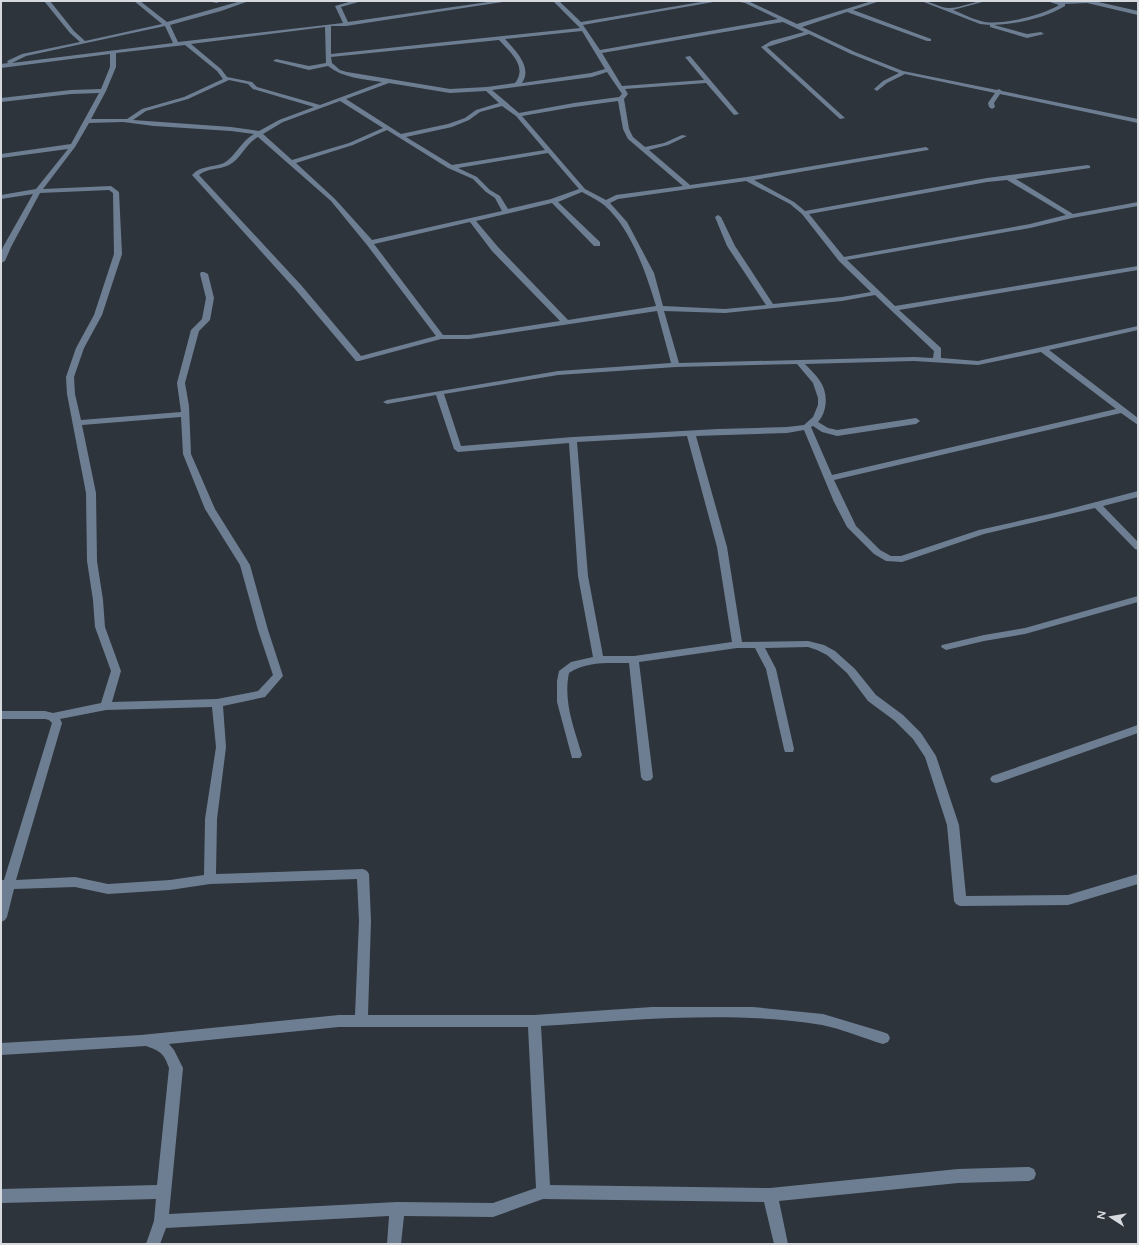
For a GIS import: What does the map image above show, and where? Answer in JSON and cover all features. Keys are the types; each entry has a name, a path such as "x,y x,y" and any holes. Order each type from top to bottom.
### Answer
{"street":[{"path":"47,1 72,32 84,43"},
{"path":"137,1 167,25 176,44"},
{"path":"210,1 217,1"},
{"path":"2,58 84,43 167,25 205,15 246,1"},
{"path":"346,24 338,6 359,1"},
{"path":"1,66 346,24 506,1"},
{"path":"518,115 574,105 621,99 626,94 608,70 604,61 581,26 556,1"},
{"path":"328,56 500,37 581,26 716,1"},
{"path":"738,1 748,2 864,58 901,72 999,91 1138,121"},
{"path":"798,26 877,1"},
{"path":"924,1 982,23 1027,36 1036,41"},
{"path":"947,10 983,1"},
{"path":"1050,1 1060,3 1087,1 1138,13"},
{"path":"990,25 1006,23 1060,8 1063,5 1060,3"},
{"path":"849,11 929,40"},
{"path":"598,52 784,20"},
{"path":"328,25 329,64 338,71 346,74 387,82 446,91 487,89 592,74 608,70"},
{"path":"808,32 802,36 769,44 764,47 842,118"},
{"path":"1027,36 1041,34"},
{"path":"500,37 520,60 525,73 523,80 518,84"},
{"path":"186,43 219,70 227,79"},
{"path":"1,261 7,247 38,191 73,146 113,67 113,52"},
{"path":"1,66 24,55"},
{"path":"688,57 736,114"},
{"path":"276,61 309,68 329,64"},
{"path":"877,89 886,82 902,74 901,72"},
{"path":"127,121 144,110 186,98 227,79 250,83 256,88 321,107"},
{"path":"620,88 708,81"},
{"path":"387,82 281,121 248,140 235,157 226,164 201,170 195,175 298,287 359,359 440,337 469,337 659,308 710,311 771,307 786,304 842,299 876,293"},
{"path":"487,89 503,104 518,115 583,190 606,200 624,222 650,274 676,365"},
{"path":"1,100 71,92 102,91"},
{"path":"992,107 991,103 999,91"},
{"path":"341,99 450,167 475,178 488,191 498,196 506,211"},
{"path":"621,99 626,129 630,138 689,187"},
{"path":"400,136 450,126 467,119 478,111 503,104"},
{"path":"1131,119 1138,114"},
{"path":"86,121 127,121 258,133 333,200 370,243 440,337"},
{"path":"290,163 351,144 387,128"},
{"path":"643,150 666,144 684,136"},
{"path":"1,155 73,146"},
{"path":"606,200 747,179 926,149"},
{"path":"450,167 550,151"},
{"path":"804,213 980,181 1088,167"},
{"path":"1008,178 1042,196 1072,216"},
{"path":"747,179 792,203 804,213 842,259 893,310 938,350 937,361"},
{"path":"1,197 38,191 111,188 116,192 118,254 98,314 80,348 70,376 71,394 91,494 92,562 98,600 100,627 116,670 106,706"},
{"path":"370,243 553,200 583,190"},
{"path":"553,200 597,244"},
{"path":"842,259 1030,226 1072,216 1138,204"},
{"path":"718,217 731,246 771,307"},
{"path":"471,219 496,249 566,322"},
{"path":"893,310 1037,284 1072,280 1138,268"},
{"path":"1,715 40,715 53,717 106,706 217,703 261,694 278,676 244,565 210,509 187,454 182,382 195,330 206,320 210,298 204,274"},
{"path":"387,402 558,373 676,365 914,359 978,363 1044,350 1138,328"},
{"path":"1044,350 1138,422"},
{"path":"439,392 458,449 573,440 788,430 810,424 818,418 822,405 817,382 799,362"},
{"path":"830,478 1123,410"},
{"path":"77,423 185,414"},
{"path":"810,424 837,433 916,421"},
{"path":"810,424 839,502 852,527 877,552 889,560 896,560 982,532 1055,516 1138,494"},
{"path":"691,434 722,547 737,645"},
{"path":"573,440 584,576 599,660"},
{"path":"1096,504 1138,548"},
{"path":"946,647 984,638 1025,631 1138,599"},
{"path":"758,644 771,669 790,749"},
{"path":"576,755 561,695 564,671 575,664 599,660 634,659 737,645 808,644 820,647 832,653 851,671 872,698 899,718 917,736 930,756 953,825 960,901 1068,900 1138,879"},
{"path":"634,659 647,777"},
{"path":"210,878 211,819 221,747 217,703"},
{"path":"1,917 5,884 57,723 53,717"},
{"path":"996,779 1138,729"},
{"path":"5,884 76,882 108,889 170,885 210,878 363,874 365,921 361,1021"},
{"path":"1,1049 141,1041 339,1021 534,1021 652,1013 753,1013 823,1020 883,1038"},
{"path":"534,1021 543,1192"},
{"path":"141,1041 158,1043 170,1053 176,1068 161,1221 154,1244"},
{"path":"161,1221 397,1209 494,1210 543,1192 770,1195 958,1176 1029,1174"},
{"path":"1,1196 164,1192"},
{"path":"770,1195 781,1244"},
{"path":"394,1244 397,1209"}]}
